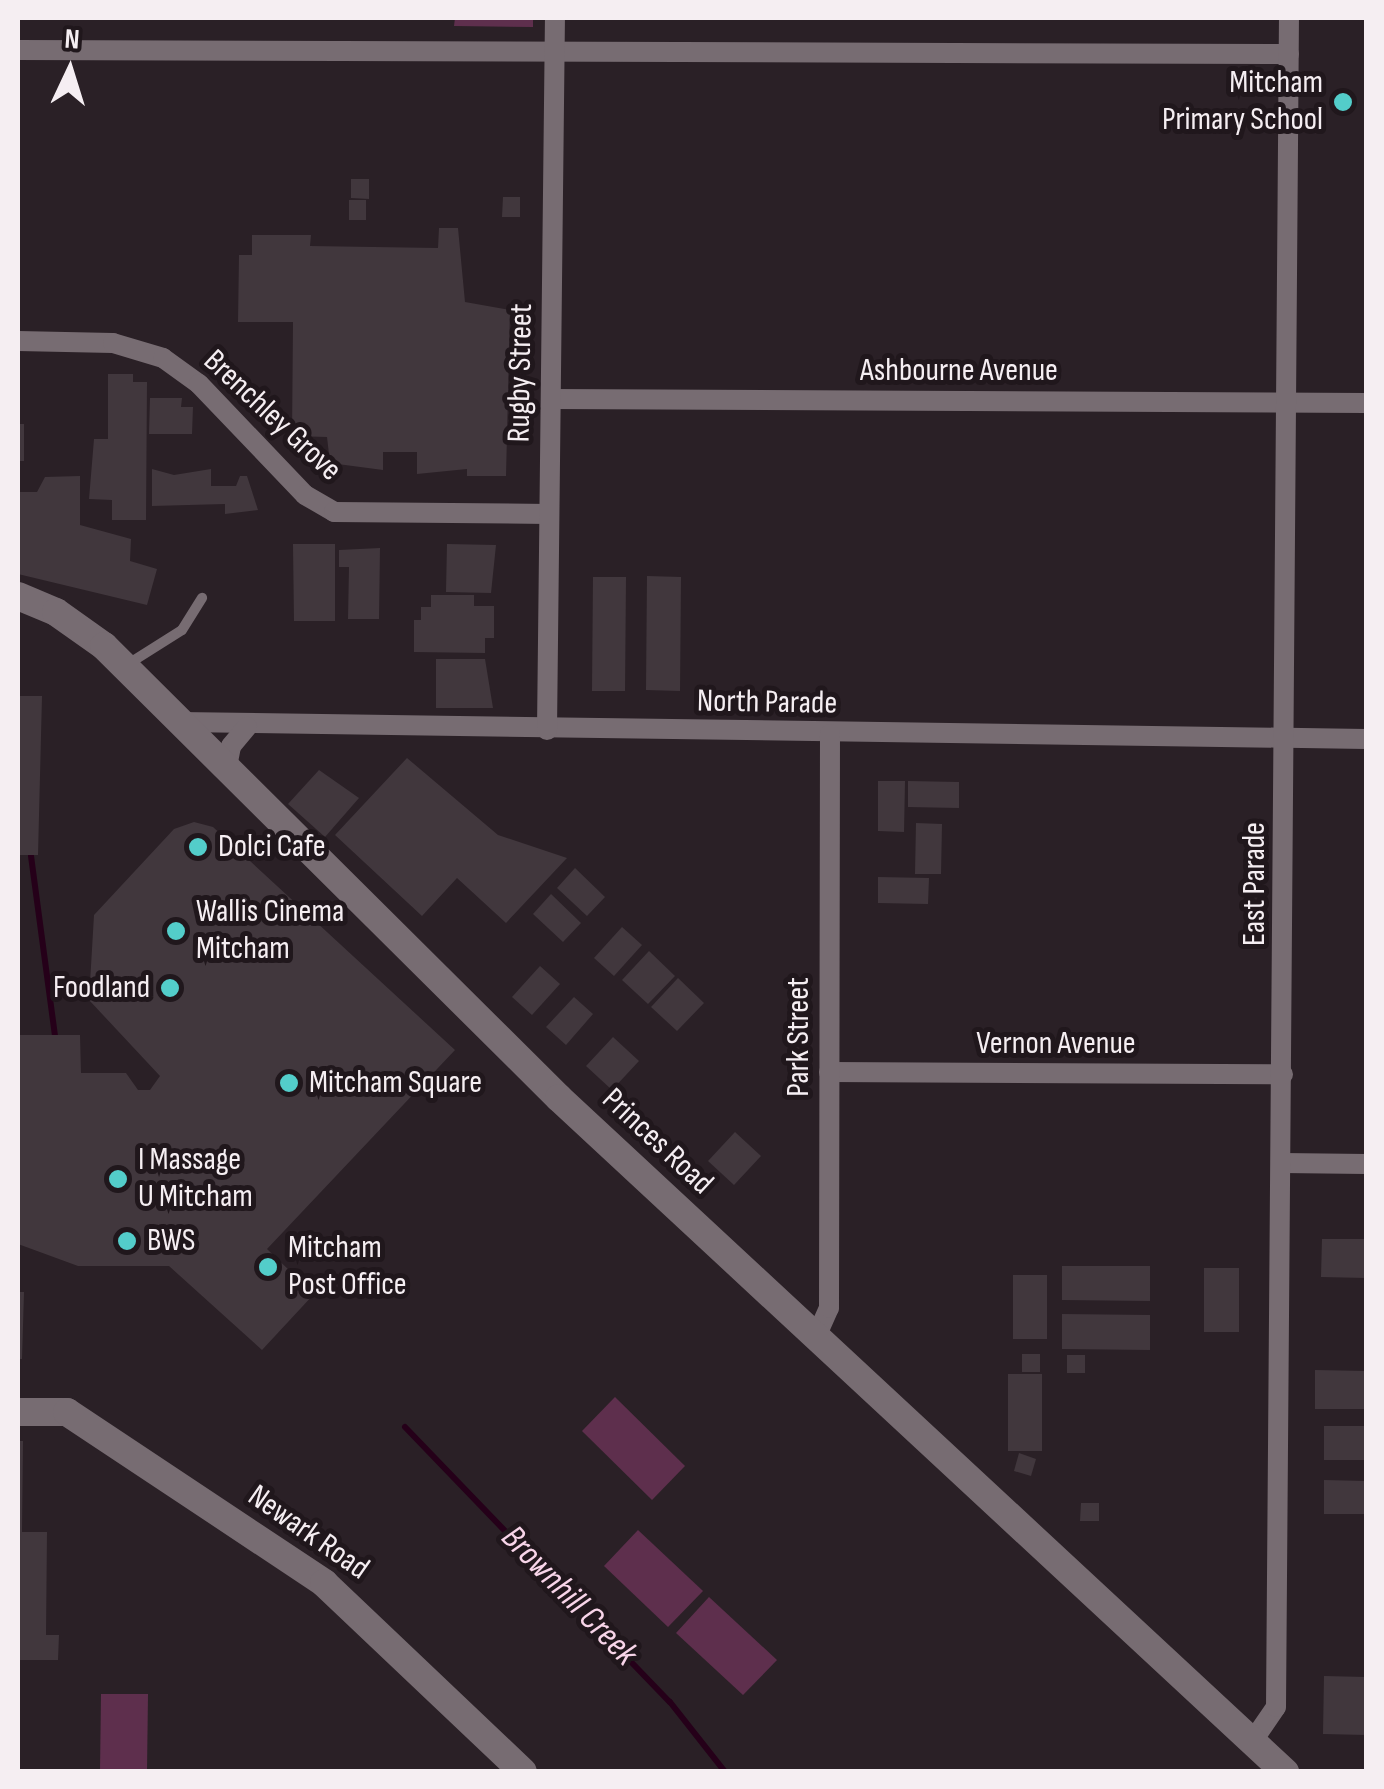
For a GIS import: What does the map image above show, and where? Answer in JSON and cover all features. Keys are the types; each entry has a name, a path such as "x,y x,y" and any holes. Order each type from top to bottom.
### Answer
{"street":[{"name":"Rugby Street","path":"547,730 555,18"},
{"name":"East Parade","path":"1252,1742 1276,1707 1290,402 1289,18"},
{"path":"18,50 554,48 1289,54"},
{"name":"Brenchley Grove","path":"18,341 113,343 163,358 199,384 304,495 334,512 550,514"},
{"name":"Ashbourne Avenue","path":"551,400 1366,403"},
{"name":"Princes Road","path":"18,596 56,612 124,667 559,1098 1286,1772"},
{"name":"North Parade","path":"177,722 248,728 1366,739"},
{"path":"226,772 231,746 248,728"},
{"name":"Park Street","path":"816,1337 828,1310 830,734"},
{"name":"Vernon Avenue","path":"829,1072 1283,1074"},
{"path":"1282,1163 1366,1164"},
{"name":"Newark Road","path":"18,1412 67,1412 324,1583 523,1772"},
{"name":"Princes Road","path":"1252,1742 1266,1772"}],"lane":[{"path":"124,667 182,630 202,598"}],"shaded area":[{"path":"455,18 533,18 533,27 454,26"},
{"path":"615,1397 685,1466 652,1500 582,1431"},
{"path":"638,1530 703,1591 668,1627 604,1566"},
{"path":"709,1597 777,1660 743,1695 676,1633"},
{"path":"101,1694 148,1694 147,1771 100,1771"}],"building":[{"path":"351,179 369,179 369,199 351,198"},
{"path":"503,197 520,197 520,217 502,217"},
{"path":"349,200 366,200 366,220 349,220"},
{"path":"439,228 458,228 465,302 510,310 506,476 467,476 467,469 417,474 417,452 383,452 383,470 330,463 327,437 292,436 293,322 238,322 239,255 252,255 252,235 311,235 310,246 438,248"},
{"path":"108,374 133,374 133,382 147,382 146,520 112,520 112,500 89,499 94,439 108,439"},
{"path":"150,398 182,398 181,407 193,407 192,434 149,434"},
{"path":"18,424 24,424 24,461 18,461"},
{"path":"152,469 174,475 211,469 211,486 236,486 240,476 247,476 258,510 225,514 225,504 152,506"},
{"path":"80,476 80,525 131,539 130,561 157,569 147,605 18,574 18,492 37,492 45,477"},
{"path":"293,544 335,544 335,621 294,621"},
{"path":"447,544 496,545 491,593 446,592"},
{"path":"380,548 379,619 348,619 349,567 339,567 339,550"},
{"path":"647,576 681,577 680,691 646,690"},
{"path":"593,577 626,577 625,691 592,691"},
{"path":"431,595 474,595 474,606 494,606 494,638 485,638 485,653 414,652 414,620 421,620 421,607 431,607"},
{"path":"436,659 485,659 493,708 436,708"},
{"path":"18,696 42,696 38,855 18,855"},
{"path":"407,758 498,835 567,858 506,923 457,878 422,916 335,835"},
{"path":"319,770 359,798 325,837 288,804"},
{"path":"878,781 905,781 904,832 878,831"},
{"path":"908,781 959,782 959,808 908,807"},
{"name":"Mitcham Square","path":"194,822 213,827 455,1050 267,1249 314,1294 262,1350 169,1266 78,1266 18,1244 18,1035 80,1035 81,1073 126,1073 138,1090 150,1090 160,1076 89,1000 94,915 174,829"},
{"path":"916,823 942,824 941,874 915,874"},
{"path":"575,868 605,897 587,916 557,888"},
{"path":"878,877 929,878 928,904 878,903"},
{"path":"551,894 581,923 563,942 533,914"},
{"path":"622,927 642,945 614,976 594,958"},
{"path":"649,951 675,976 648,1004 622,980"},
{"path":"540,966 560,984 532,1015 512,997"},
{"path":"678,978 704,1003 677,1031 651,1007"},
{"path":"574,997 593,1014 566,1045 546,1027"},
{"path":"613,1037 639,1061 612,1090 586,1066"},
{"path":"735,1132 761,1156 734,1185 708,1161"},
{"path":"1322,1239 1366,1239 1366,1278 1321,1277"},
{"path":"1062,1266 1150,1266 1150,1301 1062,1300"},
{"path":"1204,1268 1239,1268 1239,1332 1204,1332"},
{"path":"1013,1275 1047,1275 1047,1339 1013,1339"},
{"path":"18,1292 24,1292 22,1359 18,1359"},
{"path":"1062,1314 1150,1315 1150,1350 1062,1349"},
{"path":"1022,1354 1040,1354 1040,1372 1022,1372"},
{"path":"1067,1355 1085,1355 1085,1373 1067,1373"},
{"path":"1315,1370 1366,1371 1366,1409 1315,1409"},
{"path":"1008,1374 1042,1374 1042,1451 1008,1451"},
{"path":"1324,1426 1366,1426 1366,1460 1324,1460"},
{"path":"18,1441 23,1441 22,1532 47,1532 46,1635 59,1635 58,1660 18,1660"},
{"path":"1019,1453 1036,1459 1031,1476 1014,1471"},
{"path":"1324,1480 1366,1481 1366,1514 1324,1514"},
{"path":"1081,1503 1099,1503 1099,1521 1080,1521"},
{"path":"1324,1676 1366,1677 1366,1735 1323,1734"}],"waterway":[{"name":"Brownhill Creek","path":"31,856 55,1035"},
{"name":"Brownhill Creek","path":"405,1427 670,1702 725,1772"}],"place":[{"name":"Mitcham Primary School","path":"1343,102"},
{"name":"Dolci Cafe","path":"198,847"},
{"name":"Wallis Cinema Mitcham","path":"176,931"},
{"name":"Foodland","path":"170,988"},
{"name":"Mitcham Square","path":"289,1083"},
{"name":"I Massage U Mitcham","path":"118,1179"},
{"name":"BWS","path":"127,1241"},
{"name":"Mitcham Post Office","path":"268,1267"}]}
